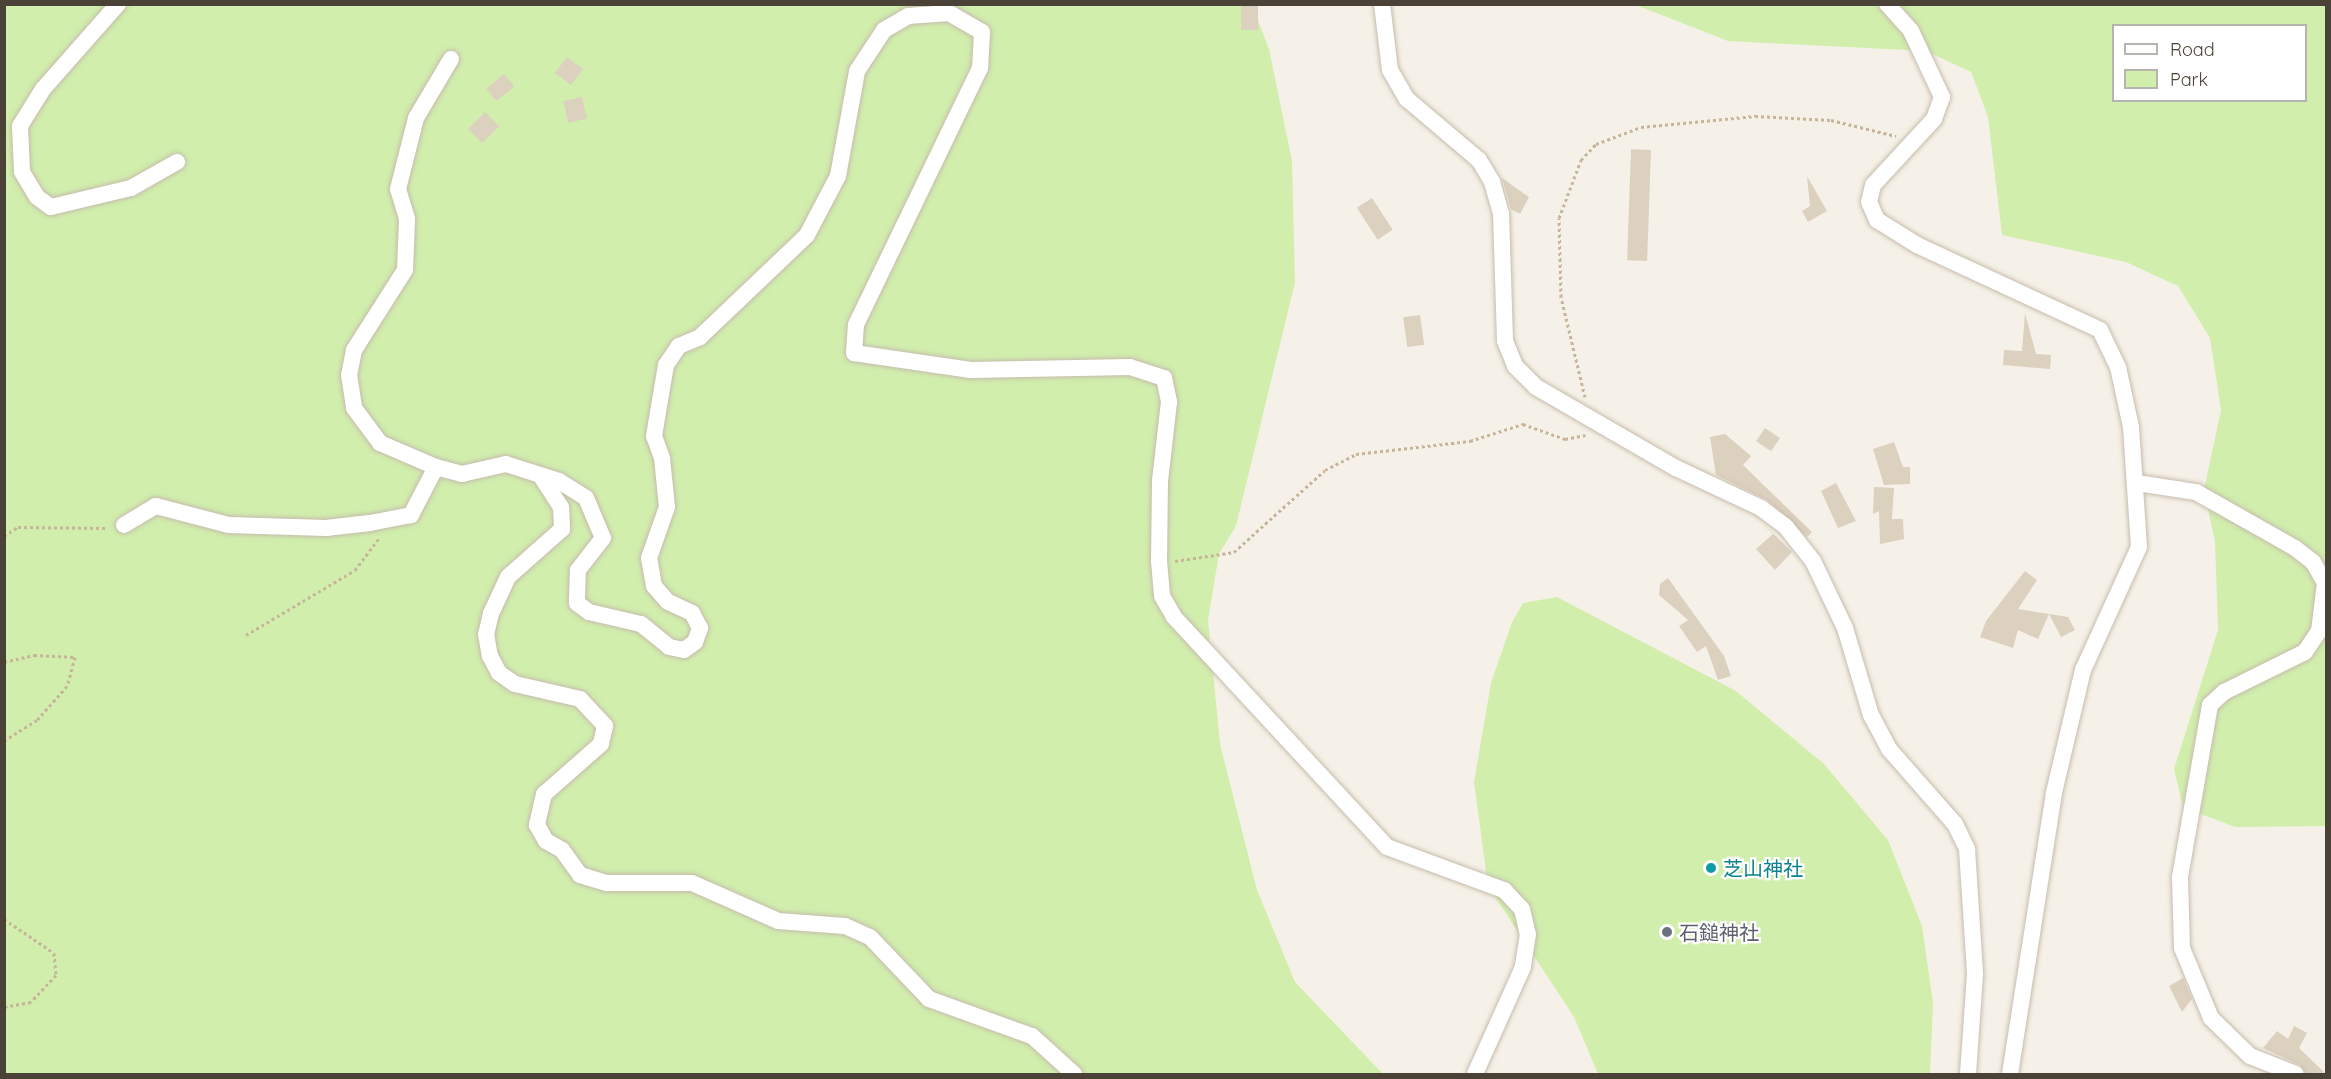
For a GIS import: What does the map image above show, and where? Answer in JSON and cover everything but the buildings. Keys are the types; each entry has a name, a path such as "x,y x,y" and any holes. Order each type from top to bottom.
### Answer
{"street":[{"path":"118,4 43,89 20,126 22,172 37,197 51,207 88,202 131,188 177,162"},
{"path":"1382,4 1390,70 1407,99 1479,160 1492,182 1501,213 1505,340 1515,366 1536,387 1604,426 1761,507 1786,527 1813,561 1845,628 1871,715 1888,749 1955,824 1967,849 1975,974 1968,1074"},
{"path":"1887,4 1911,31 1942,96 1934,119 1873,185 1869,202 1877,220 1917,245 2100,330 2118,367 2137,483 2139,547 2083,670 2054,793 2010,1074"},
{"path":"451,59 416,118 398,189 407,219 405,270 397,292 365,329 349,375 354,408 380,443 436,467 462,474 506,464 542,478 560,481 586,498 598,518 603,538 578,570 577,603 589,612 641,624 669,647 684,650 695,642 700,628 696,620 654,586 649,558 666,507 662,458 654,436 666,365 680,346 700,337 807,235 838,176 855,79 868,49 908,16 949,13 982,32 980,68 856,324 854,352 971,370 1130,367 1159,374 1169,402 1160,481 1162,596 1174,617 1360,823 1387,847 1504,890 1522,909 1528,934 1523,967 1475,1074"},
{"path":"124,525 156,506 229,525 326,528 411,515 436,467"},
{"path":"542,478 561,507 562,529 508,577 491,613 486,634 490,656 499,673 515,684 580,699 605,726 601,744 544,794 537,825 546,841 562,850 580,875 607,883 692,882 778,921 845,926 870,937 935,1003 1032,1036 1074,1074"},
{"path":"2137,483 2196,492 2295,548 2313,562 2325,583 2323,616 2305,652 2224,692 2210,705 2180,877 2182,948 2211,1018 2250,1056 2296,1074"}],"path":[{"path":"1585,414 1584,379 1562,297 1559,218 1581,160 1596,144 1641,127 1755,116 1831,120 1913,140"},
{"path":"1160,561 1234,552 1325,470 1356,454 1470,441 1502,426 1523,424 1565,439 1604,426"},
{"path":"246,635 355,570 389,519"},
{"path":"4,536 18,527 124,525"},
{"path":"4,662 34,655 75,657 68,686 38,720 4,741"},
{"path":"4,920 54,952 56,975 31,1002 4,1007"}],"green space":[{"path":"5,5 1252,5 1269,49 1292,161 1295,282 1236,526 1219,554 1208,620 1220,744 1257,890 1295,982 1383,1074 5,1074"},
{"path":"1636,5 2326,5 2326,826 2235,827 2183,807 2174,769 2218,630 2215,542 2204,490 2221,410 2210,338 2178,286 2126,262 2002,235 1988,117 1971,72 1926,51 1728,41"},
{"path":"1557,597 1736,691 1824,764 1888,840 1922,926 1933,1003 1930,1074 1598,1074 1574,1017 1488,886 1474,782 1491,683 1512,622 1523,603"}],"place":[{"name":"芝山神社","path":"1711,868"},
{"name":"石鎚神社","path":"1667,932"}]}
